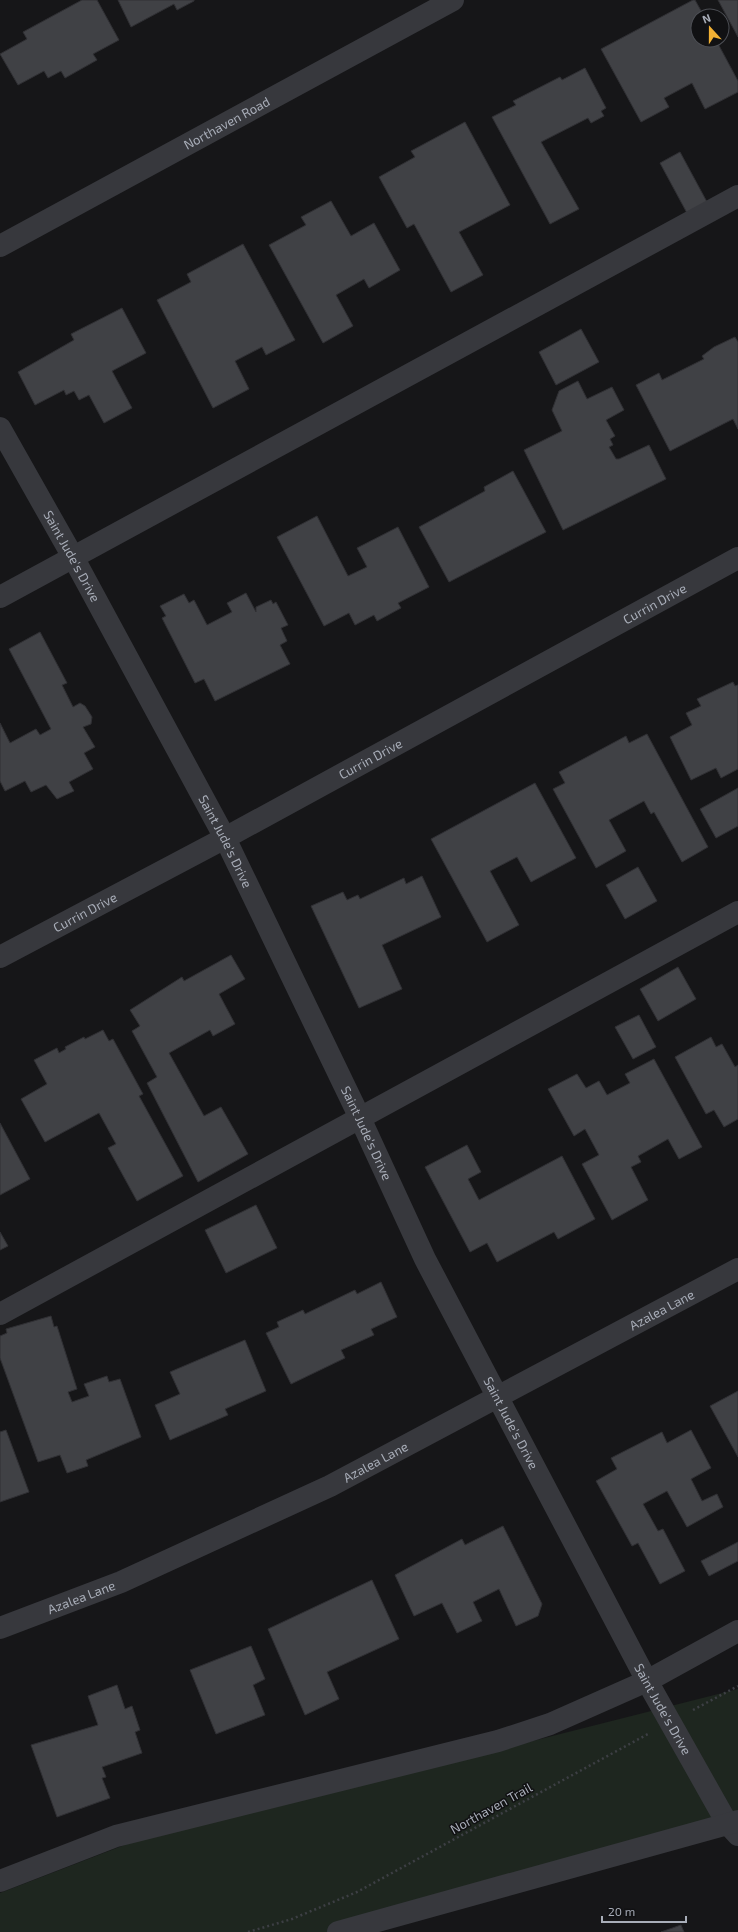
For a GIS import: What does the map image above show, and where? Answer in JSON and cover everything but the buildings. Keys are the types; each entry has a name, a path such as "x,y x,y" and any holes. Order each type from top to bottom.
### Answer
{"street":[{"name":"Northaven Road","path":"0,246 453,0"},
{"path":"0,597 738,196"},
{"name":"Saint Jude's Drive","path":"0,428 73,557 225,838 360,1118 425,1259 647,1681 670,1723 734,1826"},
{"name":"Currin Drive","path":"0,957 225,838 738,558"},
{"path":"0,1314 738,912"},
{"name":"Azalea Lane","path":"0,1628 121,1582 330,1486 738,1269"},
{"path":"0,1881 116,1836 498,1741 550,1724 647,1681 738,1631"},
{"path":"338,1932 734,1826"}],"path":[{"name":"Northaven Trail","path":"248,1932 292,1919 356,1892 738,1686"}],"shaded area":[{"path":"738,1689 738,1825 368,1932 0,1932 0,1893 127,1844"}]}
